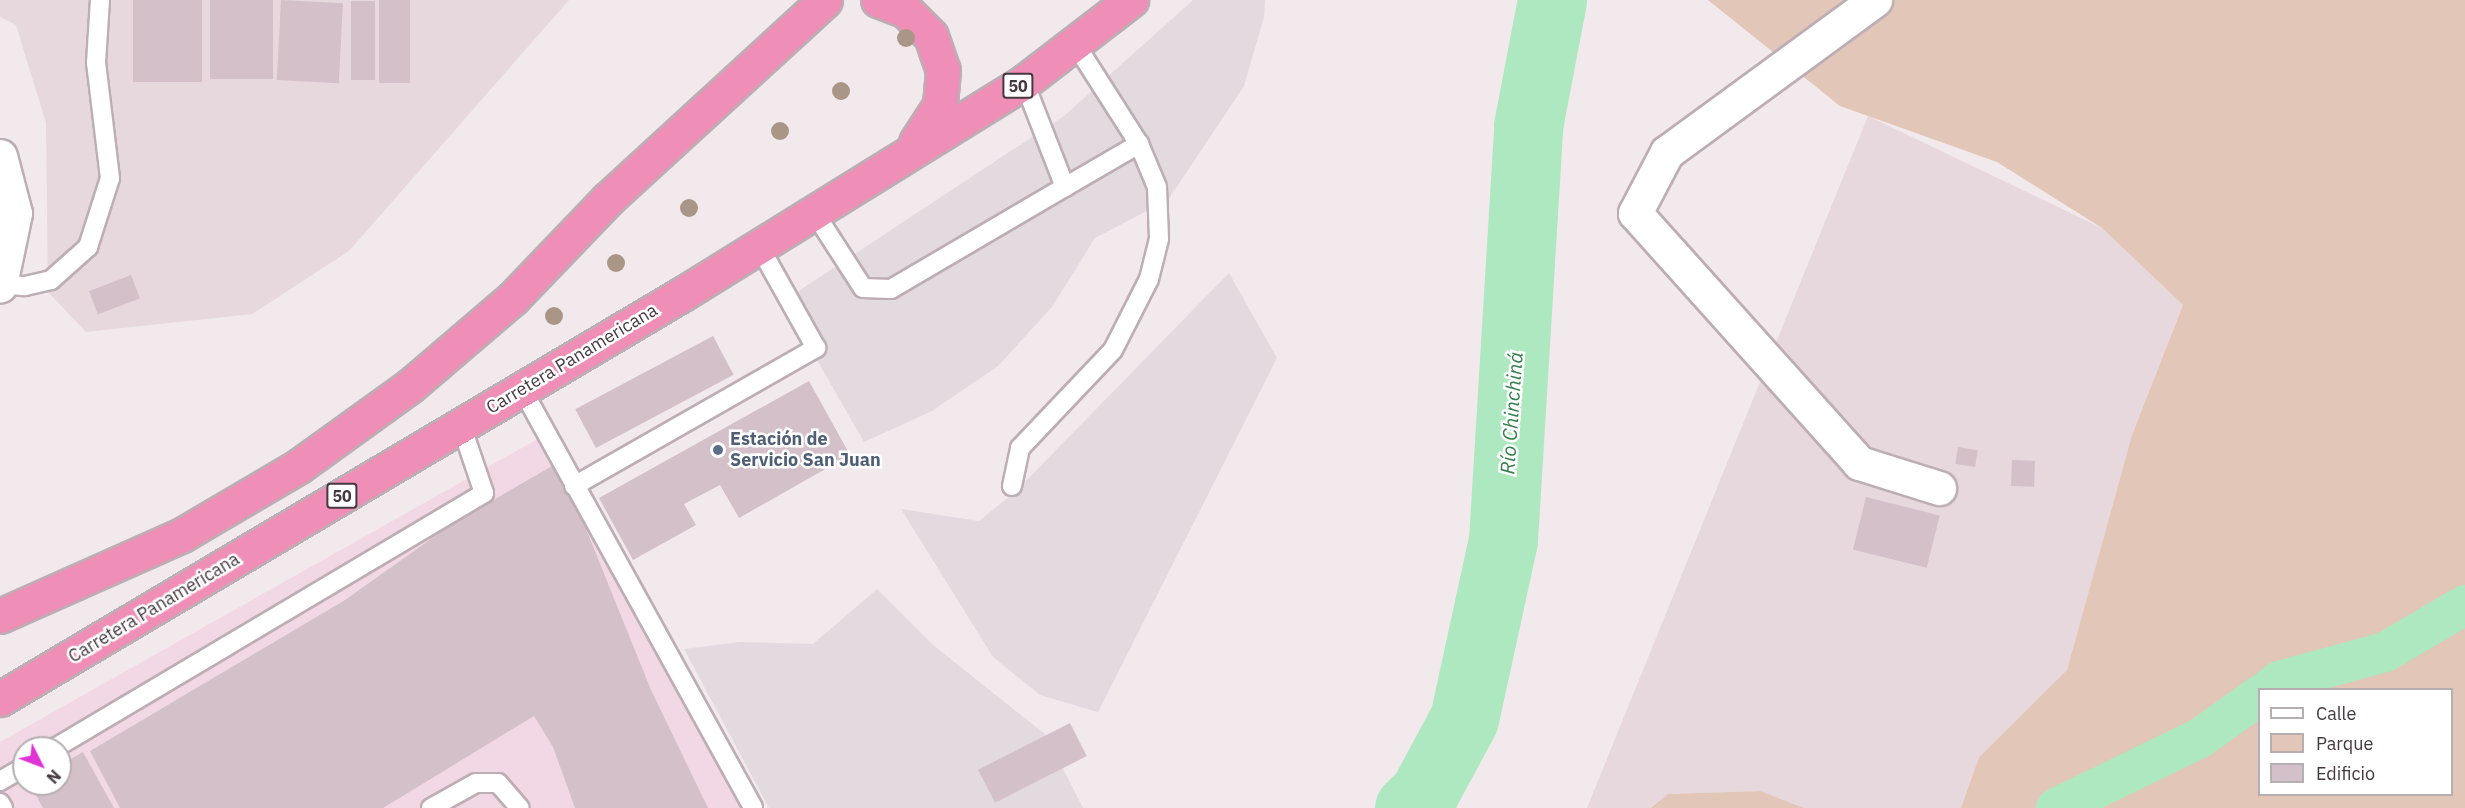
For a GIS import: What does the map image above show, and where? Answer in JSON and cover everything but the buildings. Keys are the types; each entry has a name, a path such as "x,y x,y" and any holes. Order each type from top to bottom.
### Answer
{"highway":[{"path":"0,616 182,535 299,466 410,386 513,298 608,199 816,8 838,0"},
{"path":"878,0 906,11 931,36 943,70 940,105 923,136 895,158"},
{"name":"Carretera Panamericana","path":"0,699 759,246 895,158 1024,82 1076,45 1131,0"}],"street":[{"path":"1875,0 1667,152 1635,213 1859,463 1939,488"},
{"path":"0,156 15,213 0,285"}],"lane":[{"path":"0,285 25,286 51,279 88,247 110,178 96,63 100,0"},
{"path":"1012,486 1020,448 1113,350 1149,279 1159,239 1157,187 1139,144 1076,45"},
{"path":"1024,82 1065,187"},
{"path":"813,212 862,288 891,289 1139,144"},
{"path":"574,486 816,348 759,246"},
{"path":"522,389 753,808"},
{"path":"72,738 484,493 461,425"},
{"path":"431,808 476,783 498,783 520,808"},
{"path":"0,803 3,808"}],"shaded area":[{"path":"0,0 569,0 349,251 252,314 86,332 48,292 46,123 16,25 0,17"},
{"path":"1193,0 1265,0 1264,17 1244,86 1168,200 1095,238 1052,307 998,366 932,411 864,442 794,320 797,292 1064,116"},
{"path":"1868,116 2102,228 2183,305 2132,435 2067,670 1979,757 1961,808 1804,808 1759,791 1668,794 1649,808 1587,808"},
{"path":"1229,273 1277,358 1098,712 1040,695 993,657 901,509 979,521 1015,492"},
{"path":"543,436 744,808 0,808 0,742"},
{"path":"877,589 933,645 1046,735 1083,808 769,808 684,649 740,642 813,644"}],"green space":[{"path":"1708,0 2465,0 2465,808 1961,808 1979,757 2067,670 2132,435 2183,305 2102,228 1997,162 1840,106"},
{"path":"1760,791 1804,808 1650,808 1668,794"}],"waterway":[{"name":"Río Chinchiná","path":"1409,808 1423,795 1464,719 1503,540 1528,126 1552,0"},
{"path":"2270,688 2279,681 2385,652 2465,605"},
{"path":"2056,808 2200,738 2258,696"}],"place":[{"name":"Estación de Servicio San Juan","path":"718,450"}]}
